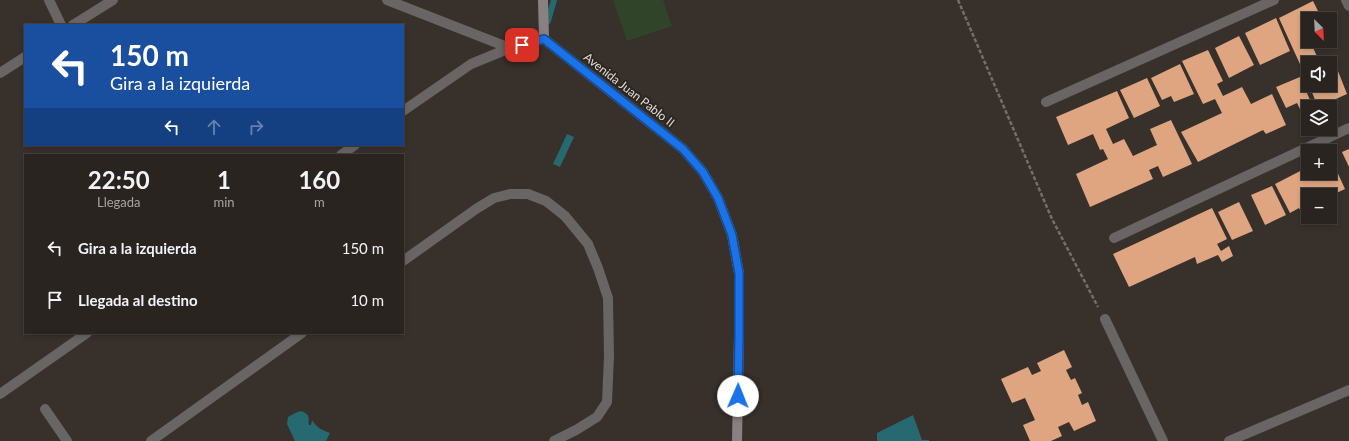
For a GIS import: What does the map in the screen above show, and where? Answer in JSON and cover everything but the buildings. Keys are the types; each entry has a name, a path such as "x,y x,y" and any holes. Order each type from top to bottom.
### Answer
{"street":[{"path":"49,0 61,24"},
{"path":"75,24 113,0"},
{"path":"387,0 510,48"},
{"path":"404,110 471,64 510,48 544,39 542,0"},
{"path":"1046,102 1274,0"},
{"path":"1346,0 1349,6"},
{"name":"Avenida Juan Pablo II","path":"544,39 683,149 703,172 718,198 732,235 739,273 737,441"},
{"path":"0,73 24,58"},
{"path":"1114,238 1349,128"},
{"path":"342,154 354,146"},
{"path":"404,260 494,198 510,194 528,194 546,201 565,216 588,244 608,298 609,356 607,402 596,417 576,430 554,441"},
{"path":"1105,319 1164,441"},
{"path":"0,394 86,334"},
{"path":"151,441 301,334"},
{"path":"1229,441 1349,390"},
{"path":"44,409 67,441"}],"path":[{"path":"958,0 1052,219 1105,319"}],"green space":[{"path":"613,0 663,0 672,26 627,41"}],"water":[{"path":"567,134 574,137 560,167 553,164"},
{"path":"302,411 309,418 309,425 311,425 312,420 320,428 330,433 326,441 295,441 287,424 288,417"},
{"path":"913,415 922,440 929,441 877,441 877,433"}],"waterway":[{"path":"548,21 554,0"}],"route":[{"path":"522,45 544,39 683,149 703,172 718,198 732,235 739,273 738,396"}]}
